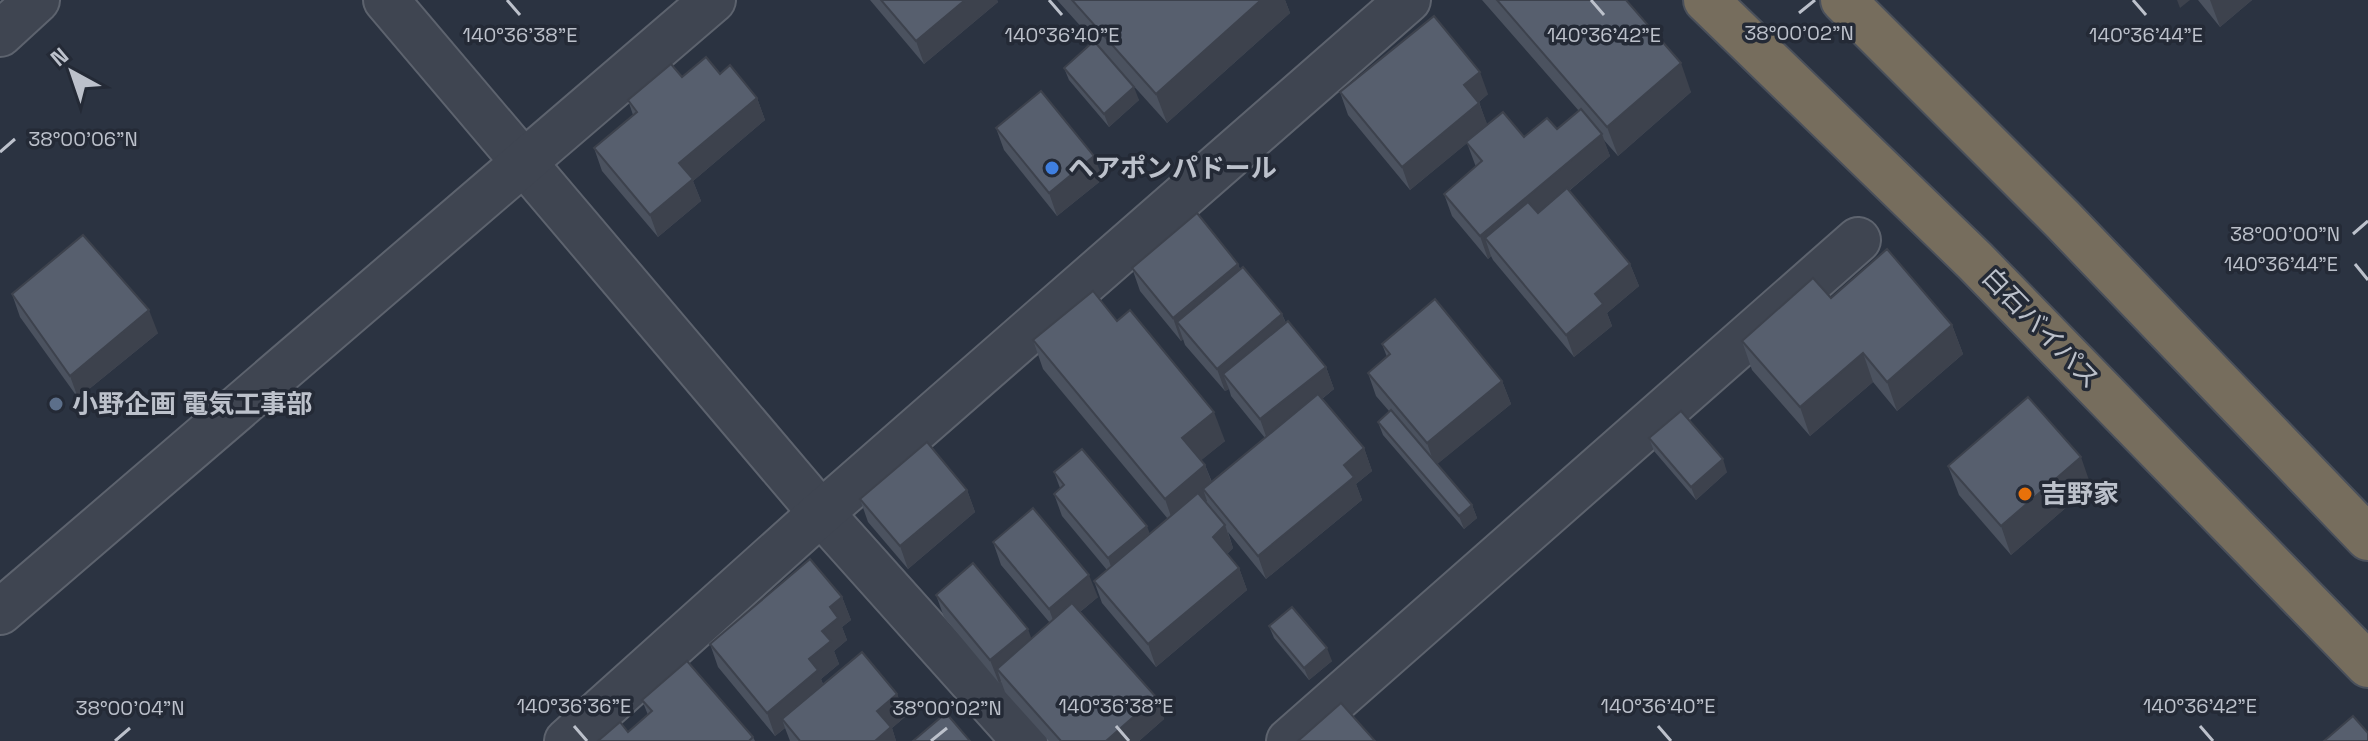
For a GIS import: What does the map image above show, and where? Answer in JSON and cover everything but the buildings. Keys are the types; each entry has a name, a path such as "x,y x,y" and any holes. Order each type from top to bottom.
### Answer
{"highway":[{"name":"白石バイパス","path":"1706,0 1975,261 2368,665"},
{"path":"1843,0 2063,220 2368,538"}],"street":[{"path":"0,34 37,0"},
{"path":"386,0 821,513 1025,741"},
{"path":"0,612 713,0"},
{"path":"567,741 821,513 1408,0"},
{"path":"1289,741 1858,240"}],"place":[{"name":"ヘアポンパドール","path":"1052,168"},
{"name":"小野企画 電気工事部","path":"56,404"},
{"name":"吉野家","path":"2025,494"}]}
